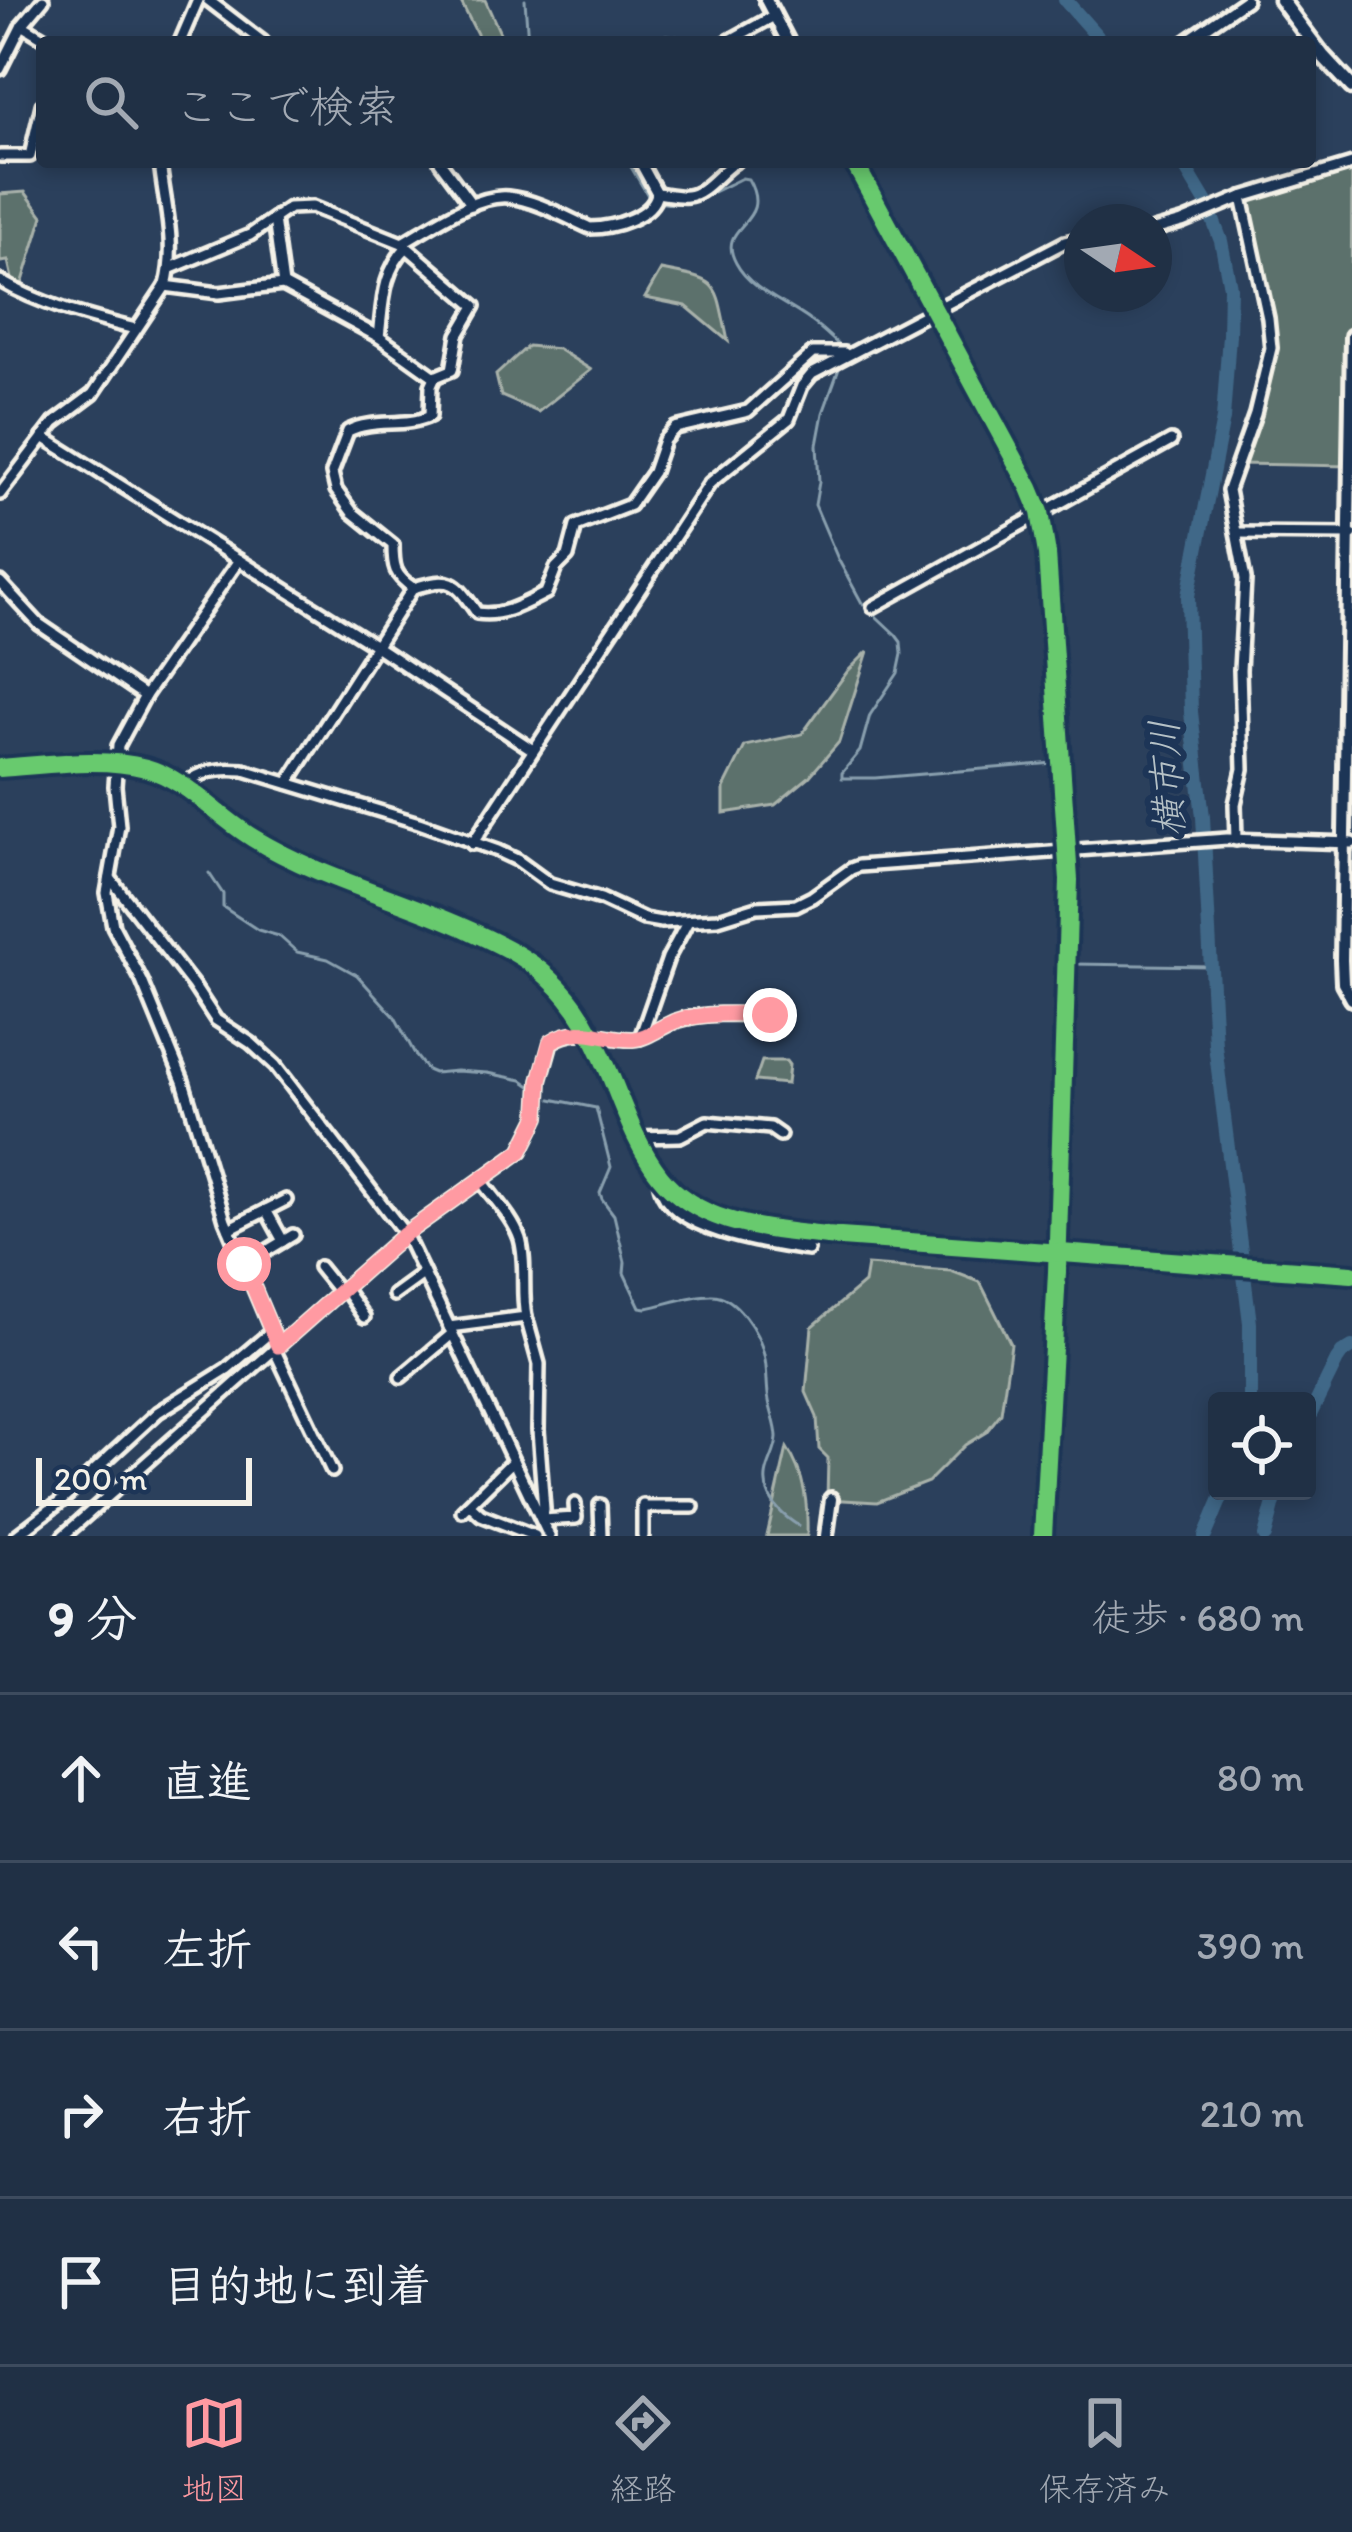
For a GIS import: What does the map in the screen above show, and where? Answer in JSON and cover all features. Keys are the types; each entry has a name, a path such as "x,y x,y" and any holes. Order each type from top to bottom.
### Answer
{"main road":[{"path":"1281,0 1308,36"},
{"path":"1316,47 1352,87"}],"street":[{"path":"0,69 22,25 43,0"},
{"path":"183,36 198,0"},
{"path":"208,0 254,36"},
{"path":"766,0 785,36"},
{"path":"1194,36 1246,0"},
{"path":"738,36 774,16"},
{"path":"22,25 40,36"},
{"path":"0,156 30,156 36,130"},
{"path":"1172,225 1352,164"},
{"path":"0,494 54,423 92,394 165,286 170,240 161,168"},
{"path":"444,168 472,205"},
{"path":"379,337 385,284 405,245 472,205 508,197 599,228 654,205 657,193 643,168"},
{"path":"657,193 691,196 727,168"},
{"path":"857,168 1040,512 1047,554 1069,880 1053,1366 1042,1536"},
{"path":"1231,840 1243,769 1240,670 1246,578 1228,490 1255,414 1271,335 1239,199"},
{"path":"170,268 250,235 289,208 312,207 405,245 475,306 458,335 452,370 435,377 431,386 430,416 374,422 348,431 332,473 336,490 352,512 392,545 393,570 412,588"},
{"path":"274,219 283,285"},
{"path":"472,844 710,483 789,419 812,374 1064,243"},
{"path":"0,281 57,306 135,329"},
{"path":"165,286 219,293 283,285 379,337 435,377"},
{"path":"1352,336 1348,842 1342,973 1352,999"},
{"path":"288,783 412,588 452,582 477,613 490,615 546,593 556,568 568,556 576,526 630,505 675,428 748,411 813,353 850,353"},
{"path":"43,436 533,750"},
{"path":"873,608 1171,441"},
{"path":"1238,533 1350,534"},
{"path":"238,560 145,696 118,746 118,826 107,893 113,926 142,981 183,1082 229,1228 332,1471"},
{"path":"0,582 39,624 145,696"},
{"path":"0,768 117,764 158,772 288,857 433,913 513,952 551,980 591,1031 637,1137 659,1175 680,1197 712,1215 827,1236 1352,1274"},
{"path":"182,786 215,769 244,770 510,856 550,884 661,922 718,919 796,904 860,866 1180,842 1348,842"},
{"path":"110,878 216,1020 251,1042 275,1065 405,1234 549,1536"},
{"path":"640,1038 668,958 688,922"},
{"path":"63,1536 405,1234 521,1151 538,1117 540,1081 550,1042 591,1031 640,1038 675,1022 710,1017 770,1015 778,1029"},
{"path":"637,1137 680,1136 706,1122 770,1128 780,1135"},
{"path":"659,1175 663,1199 712,1229 808,1250"},
{"path":"482,1181 521,1244 521,1293 539,1364 542,1520"},
{"path":"229,1228 286,1200"},
{"path":"244,1264 288,1238 266,1210"},
{"path":"319,1267 364,1317"},
{"path":"394,1295 423,1274"},
{"path":"401,1376 451,1331 526,1317"},
{"path":"16,1536 158,1412 227,1369 272,1331"},
{"path":"513,1461 466,1508 535,1536"},
{"path":"826,1536 831,1499"},
{"path":"542,1520 576,1518 575,1504"},
{"path":"643,1536 643,1504 693,1507"},
{"path":"600,1505 601,1536"}],"green space":[{"path":"460,0 485,0 501,36 478,36"},
{"path":"1352,164 1350,466 1236,464 1271,348 1242,197"},
{"path":"25,192 43,216 21,288 13,283 8,261 0,262 0,194"},
{"path":"661,270 696,277 713,288 728,341 686,306 645,298"},
{"path":"528,346 558,349 591,370 538,412 501,396 496,375"},
{"path":"868,651 839,742 809,777 775,805 724,813 724,788 745,746 802,734"},
{"path":"762,1061 786,1061 787,1084 755,1081"},
{"path":"867,1265 951,1271 980,1282 1011,1344 1001,1413 928,1482 877,1502 827,1499 828,1458 819,1449 817,1417 806,1392 812,1327 864,1283"},
{"path":"787,1448 804,1490 807,1536 767,1536"}],"waterway":[{"path":"525,0 528,36"},
{"name":"横市川","path":"1065,0 1097,36"},
{"path":"663,36 676,36"},
{"path":"632,168 650,199"},
{"name":"横市川","path":"1186,168 1221,241 1230,287 1223,419 1188,596 1191,712 1203,817 1215,1045 1250,1323 1250,1392"},
{"path":"664,203 694,200 748,179 754,206 732,240 736,263 760,288 840,346"},
{"path":"840,366 817,445 815,505 862,603 895,634 902,654 898,673 870,715 860,751 842,778 1054,763 1059,844"},
{"path":"209,873 223,894 223,907 258,930 279,936 297,952 328,959 357,975 395,1017 427,1070 487,1073 522,1080 532,1087"},
{"path":"1073,964 1212,966"},
{"path":"551,1099 596,1108 611,1167 600,1193 614,1215 624,1273 640,1307 720,1296 752,1326 764,1355 777,1433 766,1484 777,1507 799,1526"},
{"path":"1316,1403 1337,1360 1352,1347"},
{"name":"横市川","path":"1205,1536 1220,1500"},
{"path":"1265,1536 1275,1500"}],"cycle path":[{"path":"857,168 1030,488 1040,512 1047,554 1069,880 1043,1536"},
{"path":"0,768 110,763 161,773 279,852 444,919 522,957 559,988 584,1021 651,1164 676,1193 715,1216 827,1236 1352,1274"}],"route":[{"path":"244,1264 278,1346 405,1234 521,1151 538,1117 540,1081 550,1042 591,1031 640,1038 692,1018 770,1015"}]}
